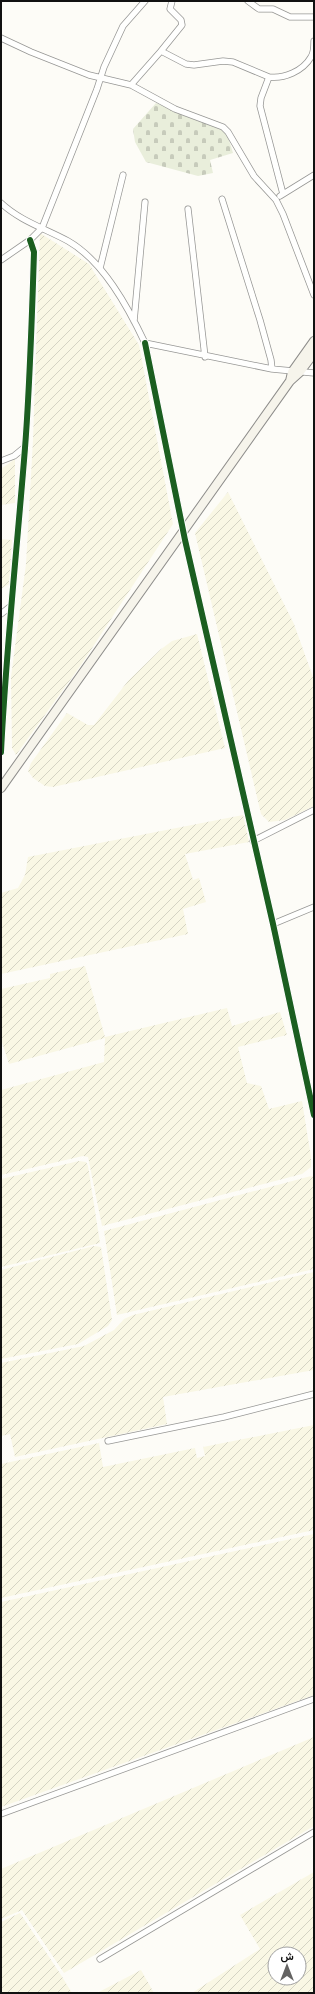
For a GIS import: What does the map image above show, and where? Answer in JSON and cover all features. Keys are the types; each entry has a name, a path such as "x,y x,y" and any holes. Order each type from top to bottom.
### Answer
{"main road":[{"path":"1,788 290,381 314,341"},
{"path":"296,372 314,353"}],"street":[{"path":"1,260 30,240 42,228 104,67 123,26 146,1"},
{"path":"131,85 182,25 181,20 170,9 172,1"},
{"path":"248,1 258,9 274,9 290,17 314,17"},
{"path":"1,38 30,52 101,78 131,85 175,109 223,127 228,132 254,176 276,200 283,214 314,294"},
{"path":"161,51 186,64 201,65 223,61 233,62 269,77 276,78 289,75 311,58 314,52 314,41"},
{"path":"269,77 261,98 260,106 283,194"},
{"path":"100,268 123,175"},
{"path":"276,200 314,175"},
{"path":"222,199 260,320 272,369"},
{"path":"134,320 146,202"},
{"path":"1,203 19,216 85,252 100,268 134,320 145,343 183,532 273,924 314,1115"},
{"path":"188,209 205,357"},
{"path":"1,752 6,656 25,447 34,252 30,240"},
{"path":"145,343 205,357 272,369 314,373"},
{"path":"1,461 14,456 25,447"},
{"path":"1,614 11,606"},
{"path":"253,841 314,810"},
{"path":"273,924 314,907"},
{"path":"108,1441 224,1417 314,1394"},
{"path":"1,1814 314,1699"},
{"path":"100,1959 314,1832"}],"shaded area":[{"path":"40,233 89,264 139,345 173,524 81,665 16,755 12,748 11,677 26,564 33,440"},
{"path":"15,459 15,503 1,505 1,469"},
{"path":"228,492 294,624 314,680 314,806 285,820 269,822 261,814 195,533"},
{"path":"1,539 12,540 9,584 1,589"},
{"path":"197,634 225,748 53,787 45,786 33,778 28,771 31,763 67,713 88,725 94,725 128,681 160,650 172,641"},
{"path":"243,815 249,842 185,854 193,880 199,878 206,902 183,909 188,934 1,974 1,893 18,888 25,875 28,857"},
{"path":"85,966 105,1037 227,1008 232,1026 280,1012 287,1035 238,1047 247,1083 261,1086 269,1109 302,1101 311,1157 311,1167 302,1174 102,1226 88,1157 83,1156 1,1175 1,1090 104,1062 105,1038 9,1064 1,1039 1,989 50,978 50,974"},
{"path":"79,1161 86,1162 88,1166 100,1243 1,1267 1,1179"},
{"path":"311,1176 314,1177 314,1269 117,1315 104,1231"},
{"path":"94,1246 101,1247 112,1320 108,1326 78,1344 1,1359 1,1270"},
{"path":"314,1272 314,1370 163,1397 167,1424 15,1457 10,1434 1,1436 1,1363 84,1346 114,1330 124,1319 133,1315"},
{"path":"314,1425 314,1530 1,1598 1,1464 99,1443 103,1467 195,1448 197,1458 205,1456 203,1447"},
{"path":"314,1534 314,1695 1,1807 1,1602"},
{"path":"314,1737 314,1826 64,1973 22,1910 1,1919 1,1869"},
{"path":"314,1872 314,1993 192,1993 260,1949 240,1915"},
{"path":"20,1913 72,1993 1,1993 1,1922"},
{"path":"141,1970 154,1993 97,1993"}],"green space":[{"path":"156,103 223,130 228,137 233,153 210,160 213,173 198,176 146,162 135,142 133,129"}],"cycle path":[{"path":"1,752 28,399 34,252 30,240"},
{"path":"145,343 185,540 273,924 314,1115"}]}
